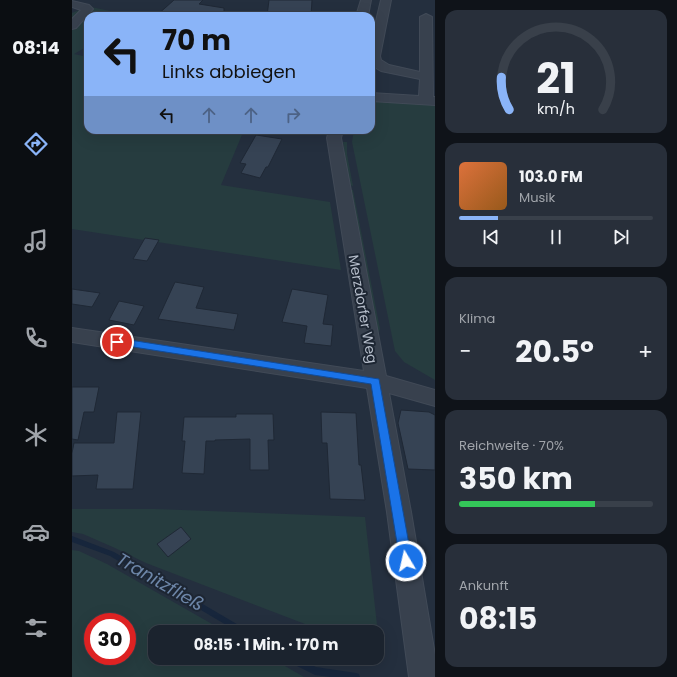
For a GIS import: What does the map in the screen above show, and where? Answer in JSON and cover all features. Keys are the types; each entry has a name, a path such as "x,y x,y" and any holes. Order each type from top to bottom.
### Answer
{"street":[{"path":"363,12 366,0"},
{"path":"375,51 386,0"},
{"path":"72,4 85,7 88,9 85,12"},
{"path":"72,26 84,13"},
{"path":"375,97 430,101 426,17"},
{"path":"375,62 385,68 429,72"},
{"name":"Merzdorfer Weg","path":"330,140 376,382 422,668"},
{"path":"72,335 376,382 435,398"}],"green space":[{"path":"86,6 115,12 84,12 84,48 74,54 84,56 84,134 242,134 221,185 330,202 341,270 72,229 72,13"},
{"path":"375,101 435,105 435,380 404,362 395,351 352,142 353,134 375,134"},
{"path":"343,142 347,142 347,154 353,186 349,185"},
{"path":"351,190 353,190 380,329 378,333 376,333"},
{"path":"72,509 155,509 365,517 377,625 308,625 146,563 83,534 72,532"},
{"path":"72,550 79,551 107,564 214,625 148,625 148,665 283,665 304,677 72,677"}],"building":[{"path":"174,0 203,0 199,4 224,8 224,12 160,12"},
{"path":"269,0 312,0 311,12 268,12"},
{"path":"256,135 282,139 268,167 266,167 260,178 241,173 246,164 240,163"},
{"path":"145,238 159,240 147,261 133,259"},
{"path":"175,282 204,287 196,308 238,314 234,330 158,319"},
{"path":"72,289 100,293 92,307 72,304"},
{"path":"292,289 328,295 323,324 333,325 331,346 304,343 307,326 282,322"},
{"path":"119,301 144,306 134,325 109,320"},
{"path":"72,387 99,387 94,412 84,412 78,440 72,439"},
{"path":"401,410 429,412 435,415 435,470 408,469 398,423"},
{"path":"117,412 141,412 133,489 96,489 98,475 72,476 72,453 74,443 114,443"},
{"path":"321,412 356,413 359,465 361,465 365,500 330,499 327,443 322,443"},
{"path":"236,414 273,414 274,440 268,440 269,470 250,470 250,439 215,440 206,441 204,474 182,473 185,441 182,441 184,417 236,417"},
{"path":"181,527 191,539 168,557 157,544"}],"waterway":[{"name":"Tranitzfließ","path":"72,539 112,554 233,625"},
{"name":"Tranitzfließ","path":"303,665 315,671 356,677"}],"route":[{"path":"117,342 268,364 376,382 406,561"}]}
